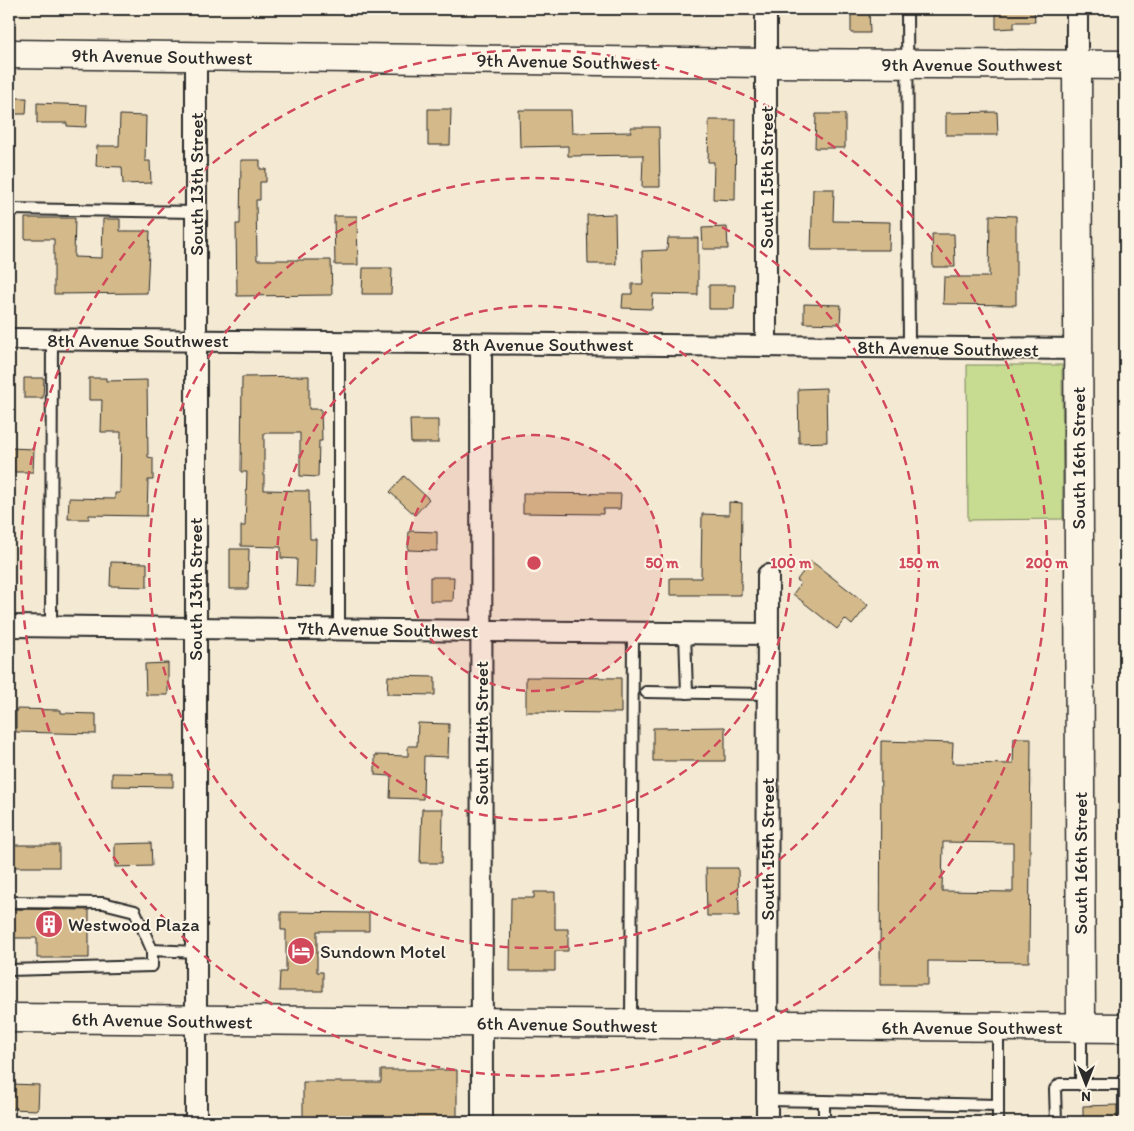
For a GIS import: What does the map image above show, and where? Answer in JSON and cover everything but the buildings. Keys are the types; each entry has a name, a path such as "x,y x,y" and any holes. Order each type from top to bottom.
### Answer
{"main road":[{"name":"9th Avenue Southwest","path":"9,54 766,63 1125,65"},
{"name":"South 16th Street","path":"1077,64 1081,1028"},
{"name":"6th Avenue Southwest","path":"9,1018 1125,1028"}],"street":[{"name":"South 15th Street","path":"766,9 766,346"},
{"name":"South 16th Street","path":"1077,9 1077,64"},
{"name":"South 13th Street","path":"196,56 196,1122"},
{"name":"8th Avenue Southwest","path":"9,339 1078,349"},
{"name":"South 14th Street","path":"481,344 482,1122"},
{"name":"South 15th Street","path":"767,1122 768,575"},
{"name":"7th Avenue Southwest","path":"9,626 195,626 768,634"}],"lane":[{"path":"908,9 909,348"},
{"path":"9,209 195,212"},
{"path":"51,626 52,340"},
{"path":"339,342 339,628"},
{"path":"631,1025 633,632"},
{"path":"685,633 687,693"},
{"path":"646,692 767,694"},
{"path":"9,902 103,903 135,911 152,950 152,966 9,970"},
{"path":"152,950 196,952"},
{"path":"998,1027 998,1122"},
{"path":"1081,1028 1081,1085"},
{"path":"1056,1122 1056,1089 1060,1084 1125,1084 1124,1122"},
{"path":"767,1100 998,1105"},
{"path":"824,1101 824,1122"}],"green space":[{"path":"967,365 1062,365 1063,519 968,520"}],"place":[{"name":"Westwood Plaza","path":"49,924"},
{"name":"Sundown Motel","path":"301,951"}]}
